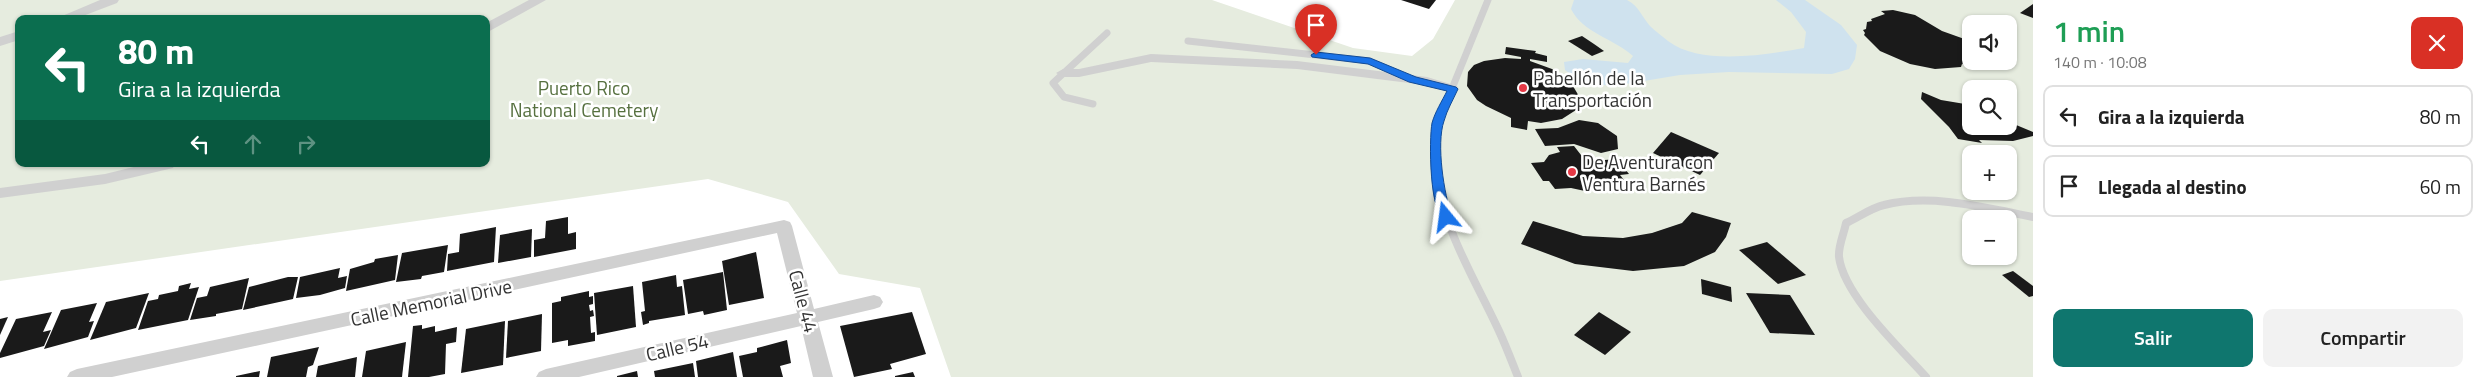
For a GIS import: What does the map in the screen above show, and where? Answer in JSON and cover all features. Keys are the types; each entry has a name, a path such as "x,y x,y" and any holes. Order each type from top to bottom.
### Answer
{"street":[{"path":"71,0 82,11"},
{"path":"72,15 112,0"},
{"path":"490,27 539,0"},
{"path":"0,42 15,36"},
{"path":"1063,73 1079,73 1151,58 1297,65 1412,80 1452,89"},
{"path":"0,193 105,179 155,167"},
{"name":"Calle 44","path":"784,226 823,377"},
{"name":"Calle Memorial Drive","path":"77,377 784,226"},
{"name":"Calle 54","path":"546,377 874,302"}],"lane":[{"path":"1488,0 1438,123 1436,169 1440,198 1452,236 1499,331 1518,377"},
{"path":"1093,104 1062,97 1055,90 1053,83 1107,33"},
{"path":"1188,41 1370,61 1412,80"},
{"path":"1926,377 1866,308 1846,281 1839,256 1846,223 1887,204 1914,203 1961,205 2033,217"}],"green space":[{"name":"Puerto Rico National Cemetery","path":"0,0 1212,0 1353,48 1412,56 1433,39 1455,0 2033,0 2033,377 951,377 920,288 839,274 788,202 708,179 0,281"}],"water":[{"path":"1574,0 1627,0 1637,8 1652,28 1682,49 1698,54 1734,56 1804,48 1806,32 1791,12 1776,0 1805,0 1841,25 1857,45 1855,59 1849,69 1832,74 1729,72 1680,75 1614,86 1582,83 1565,70 1564,62 1583,59 1628,63 1633,56 1583,24 1571,9"}],"building":[{"path":"1401,0 1436,0 1429,9"},
{"path":"2033,4 2033,18 2020,13"},
{"path":"1893,10 1915,15 1942,31 1962,38 1961,67 1935,69 1910,64 1880,51 1864,35 1863,30 1866,29 1867,22 1872,21 1871,19 1885,14 1881,11"},
{"path":"1582,36 1604,51 1592,56 1568,41"},
{"path":"1506,47 1536,51 1535,53 1547,56 1547,62 1530,59 1530,61 1552,69 1570,81 1580,98 1576,110 1562,119 1541,123 1528,121 1527,130 1511,127 1511,118 1477,100 1467,86 1468,72 1474,65 1484,61 1505,58 1521,59 1521,57 1505,54"},
{"path":"1922,92 1941,100 1962,104 1962,135 2017,135 2017,125 2033,132 2033,136 2013,141 1979,140 1982,143 1958,139 1949,127 1921,99"},
{"path":"1579,120 1598,123 1617,136 1618,149 1601,153 1574,144 1545,146 1535,129 1558,128"},
{"path":"1671,132 1719,153 1700,175 1653,153"},
{"path":"1574,146 1581,155 1592,161 1617,159 1629,174 1620,175 1624,180 1612,181 1616,187 1585,191 1571,188 1555,189 1549,181 1543,181 1531,163 1544,162 1549,155 1560,152 1557,147"},
{"path":"1692,212 1731,223 1726,237 1715,252 1684,266 1633,271 1575,264 1521,244 1533,221 1583,236 1623,238 1652,233 1682,223"},
{"path":"568,217 568,234 576,232 576,249 534,257 534,240 545,238 546,221"},
{"path":"496,227 494,262 447,271 448,254 459,252 460,234"},
{"path":"532,229 531,257 498,263 500,235"},
{"path":"1767,242 1806,275 1778,284 1739,250"},
{"path":"448,245 444,272 422,276 421,279 396,282 402,253"},
{"path":"756,252 764,298 729,305 722,261"},
{"path":"398,255 395,280 346,291 350,269 374,262 375,259"},
{"path":"340,268 338,278 347,276 345,288 320,295 296,298 300,277"},
{"path":"2013,271 2033,286 2033,296 2029,297 2002,275"},
{"path":"723,272 727,310 704,315 703,311 688,314 683,280"},
{"path":"676,275 677,287 682,286 685,315 649,321 649,323 643,325 641,312 645,311 642,282"},
{"path":"288,277 298,277 293,299 243,310 249,287"},
{"path":"249,278 242,309 190,320 197,298 207,296 210,287"},
{"path":"1701,279 1731,287 1732,302 1702,294"},
{"path":"191,283 189,289 199,287 188,320 138,330 148,301 158,299 159,295 178,291 179,286"},
{"path":"633,286 636,327 597,335 594,293"},
{"path":"589,291 589,297 593,296 593,304 589,305 590,311 593,310 594,316 590,317 591,333 595,332 595,341 568,346 568,340 552,343 552,303 561,301 561,297"},
{"path":"149,293 136,328 90,340 106,302"},
{"path":"1746,293 1790,295 1815,335 1770,333"},
{"path":"97,303 89,322 94,321 88,337 44,349 61,310"},
{"path":"52,312 43,332 51,330 44,346 0,358 0,353 16,319"},
{"path":"912,312 926,354 890,364 892,369 854,377 840,326"},
{"path":"1599,312 1631,332 1605,355 1574,335"},
{"path":"542,314 541,351 506,358 508,321"},
{"path":"8,317 0,335 0,319"},
{"path":"505,321 503,365 461,373 466,329"},
{"path":"422,325 422,329 435,326 435,332 457,327 456,342 446,344 445,374 429,377 408,377 413,326"},
{"path":"787,340 791,363 780,366 783,377 743,377 739,356 757,352 757,348"},
{"path":"406,342 402,377 362,377 366,351"},
{"path":"319,347 313,365 308,367 306,377 267,377 271,357"},
{"path":"733,352 737,377 698,377 696,361"},
{"path":"357,357 355,377 316,377 318,366"},
{"path":"693,363 695,377 655,377 654,371"},
{"path":"260,371 259,377 236,377 236,376"},
{"path":"637,371 638,377 617,377 617,376"},
{"path":"913,372 915,377 895,377 895,376"}],"place":[{"name":"Pabellón de la Transportación","path":"1523,88"},
{"name":"De Aventura con Ventura Barnés","path":"1572,172"}],"route":[{"path":"1316,55 1370,61 1412,80 1427,81 1452,89 1438,123 1436,169 1440,198 1446,217"}]}
